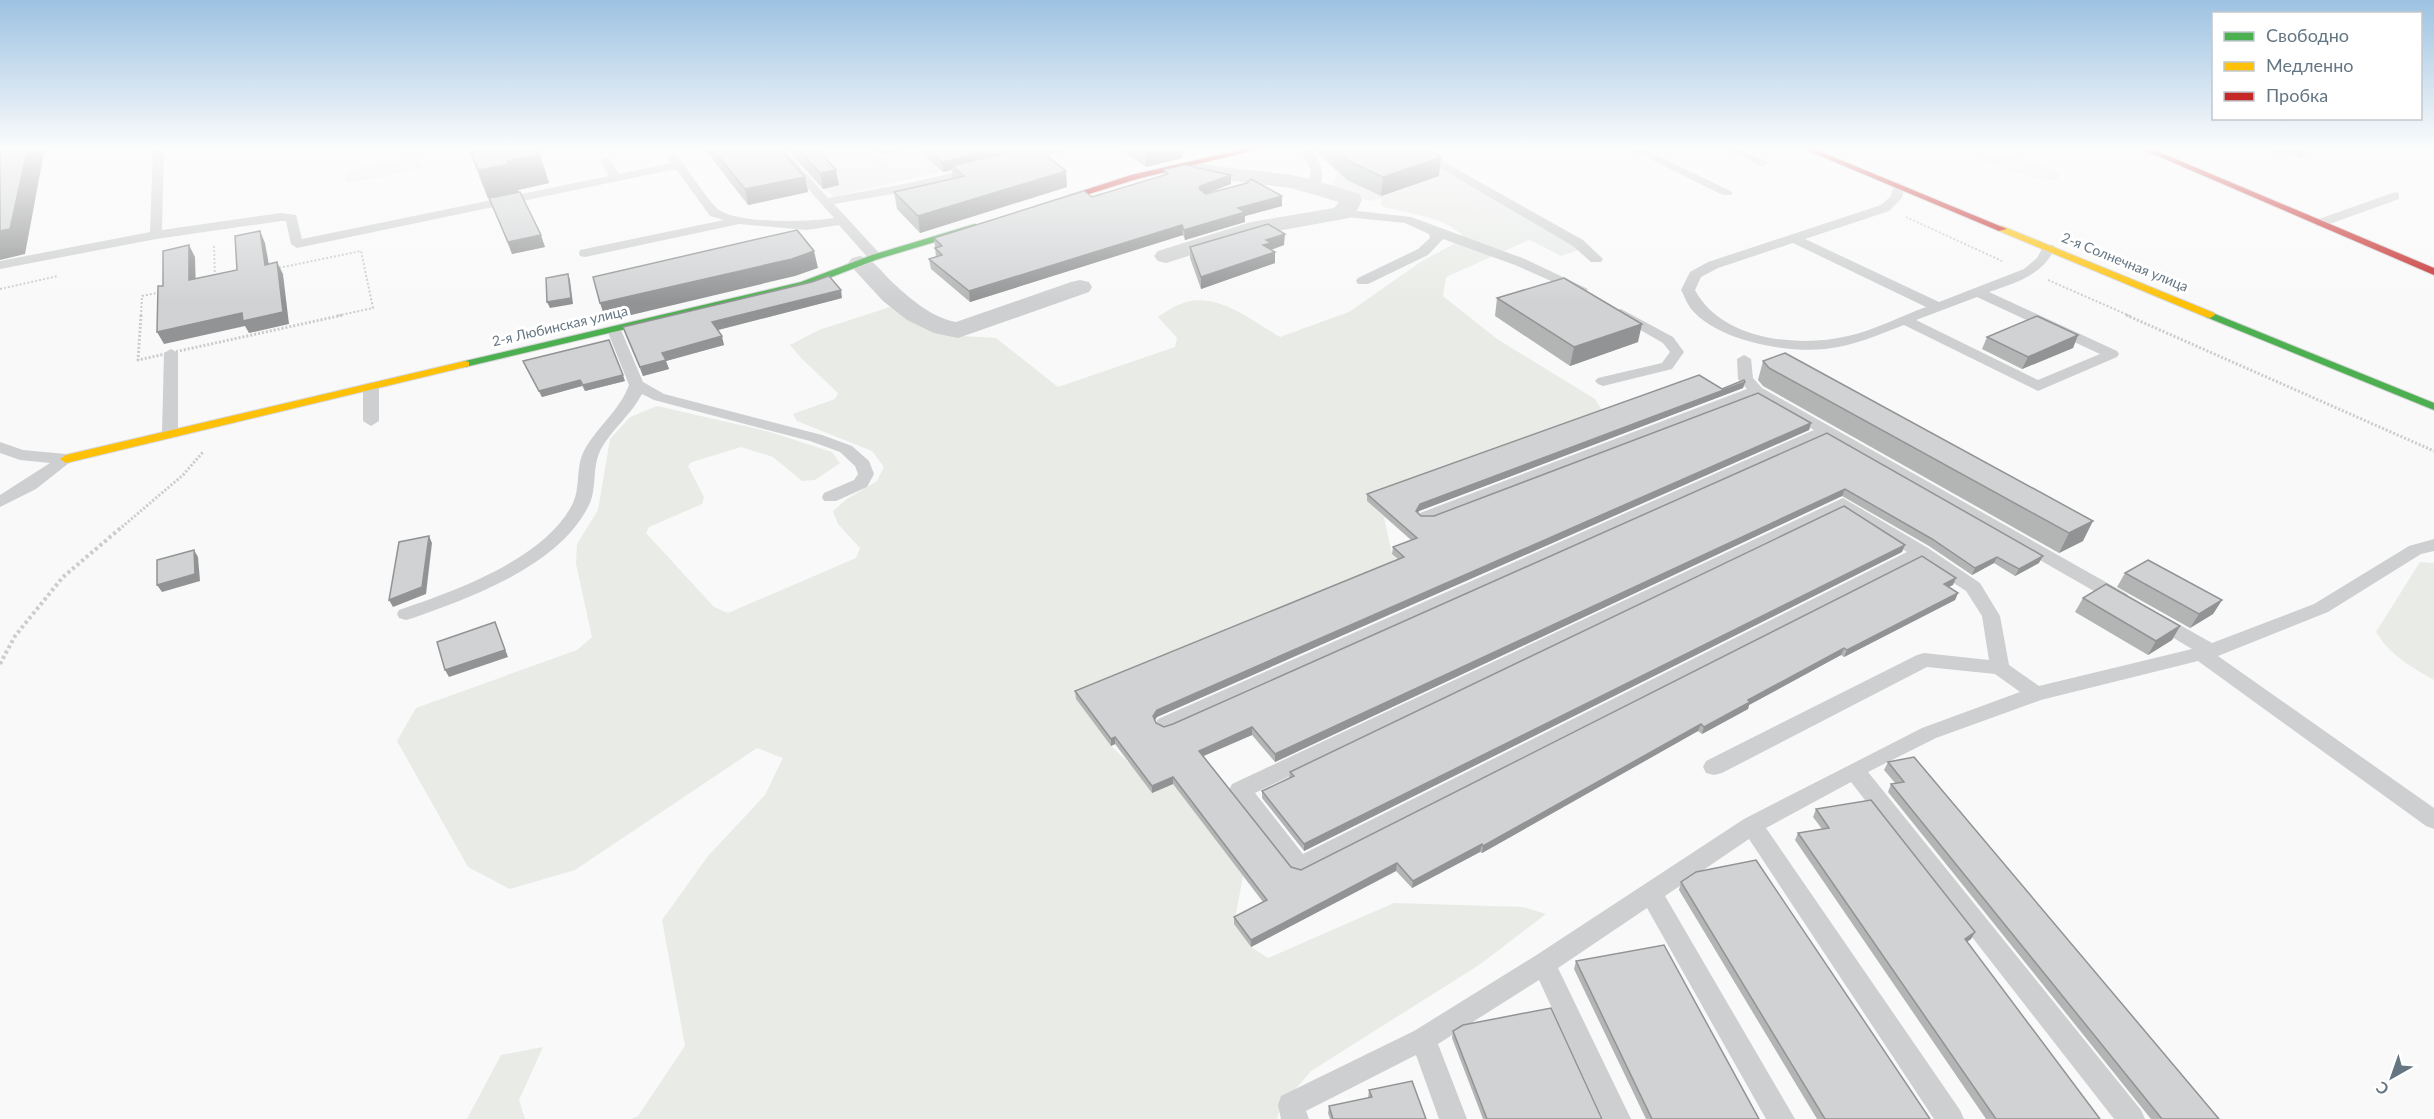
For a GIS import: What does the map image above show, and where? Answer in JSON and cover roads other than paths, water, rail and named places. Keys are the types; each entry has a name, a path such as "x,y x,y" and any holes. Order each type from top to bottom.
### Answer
{"street":[{"path":"1024,211 1061,199"},
{"path":"1335,199 1346,206"},
{"name":"2-я Солнечная улица","path":"1931,199 2434,407"},
{"path":"2264,199 2434,272"},
{"path":"1166,256 1251,229 1346,206"},
{"name":"2-я Любинская улица","path":"66,459 804,284 867,260 992,222"},
{"path":"867,260 895,299 927,321 942,328 958,330 1080,287"}],"lane":[{"path":"156,236 157,199"},
{"path":"0,265 156,236 281,217 292,218 297,243 512,199"},
{"path":"704,199 714,213 738,220 806,226 842,220"},
{"path":"823,199 842,220 867,260"},
{"path":"825,202 841,199"},
{"path":"1501,199 1578,243 1596,259"},
{"path":"1895,199 1885,208 1713,265 1695,275 1688,290 1696,306 1718,323 1749,337 1787,344 1825,345 1855,339 2029,272 2043,260 2049,248"},
{"path":"2320,223 2386,199"},
{"path":"1346,206 1407,220 1520,262 1589,294"},
{"path":"585,253 738,220"},
{"path":"1363,281 1423,252 1437,239 1435,232"},
{"path":"1794,238 1938,307"},
{"path":"1904,320 2038,386 2112,354 1978,292"},
{"path":"1603,381 1667,366 1677,352 1668,340 1609,305"},
{"path":"614,330 637,385 669,400 816,438 846,449 863,464 866,474 861,483 830,497"},
{"path":"170,433 171,353"},
{"path":"1744,359 1746,378 1757,391 2207,653 2434,820"},
{"path":"406,614 459,596 500,576 542,546 566,525 581,502 589,457 628,404 637,385"},
{"path":"371,387 371,422"},
{"path":"1426,517 1757,391"},
{"path":"1165,724 1827,430"},
{"path":"0,447 20,455 66,459"},
{"path":"0,502 30,485 66,459"},
{"path":"1922,552 1300,866 1240,790 1844,503 1922,552 1973,586 1991,616 2000,668"},
{"path":"1295,1119 1291,1105 1423,1038 1544,964 1752,825 1854,770 1929,733 2036,694 2207,653 2321,608 2415,549 2434,545"},
{"path":"1714,767 1924,660 2000,668 2036,694"},
{"path":"1854,770 2131,1119"},
{"path":"1752,825 1950,1119"},
{"path":"1651,893 1781,1119"},
{"path":"1544,964 1617,1119"},
{"path":"1423,1038 1453,1119"}]}
